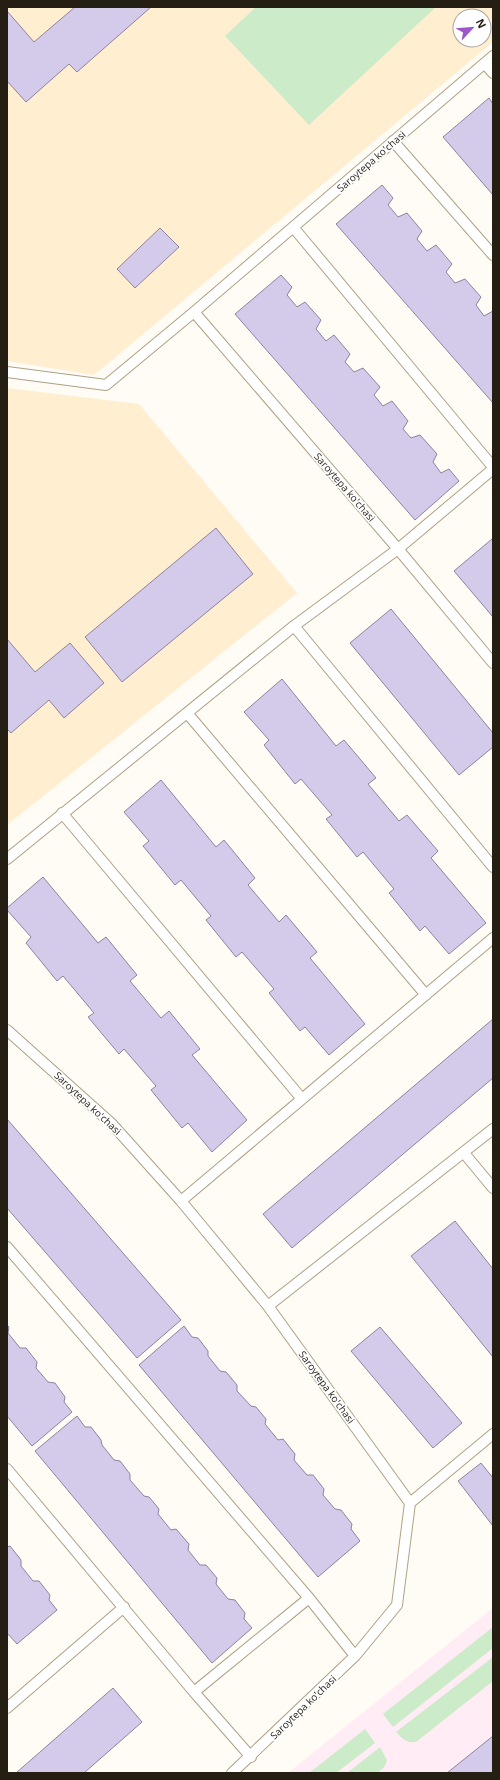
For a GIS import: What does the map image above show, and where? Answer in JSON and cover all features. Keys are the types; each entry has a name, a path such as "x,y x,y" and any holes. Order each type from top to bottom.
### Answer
{"lane":[{"name":"Saroytepa ko'chasi","path":"7,372 106,385 194,312 493,56"},
{"path":"485,64 493,73"},
{"path":"393,141 493,255"},
{"path":"7,859 294,626 398,549 493,468 293,227"},
{"name":"Saroytepa ko'chasi","path":"194,312 398,549 493,663"},
{"path":"294,626 493,867"},
{"path":"187,712 426,995"},
{"path":"62,813 302,1099"},
{"path":"181,1201 493,938"},
{"name":"Saroytepa ko'chasi","path":"7,1030 112,1124 181,1201 268,1306 410,1503 397,1605 355,1656 232,1773"},
{"path":"268,1306 493,1129"},
{"path":"464,1153 493,1188"},
{"path":"7,1247 309,1598 355,1656"},
{"path":"410,1503 493,1434"},
{"path":"7,1469 194,1692 251,1756"},
{"path":"194,1692 309,1598"},
{"path":"7,1707 124,1607"}],"shaded area":[{"path":"7,7 493,7 492,43 492,8 452,8 452,48 486,48 94,375 7,361"},
{"path":"7,388 139,404 297,593 7,825"},
{"path":"493,1608 493,1773 288,1773"}],"green space":[{"path":"256,7 436,7 309,125 225,36"},
{"path":"493,1627 493,1648 393,1727 383,1714"},
{"path":"493,1657 493,1681 416,1742 405,1740 396,1732"},
{"path":"365,1729 375,1743 336,1773 309,1773"},
{"path":"380,1747 387,1760 385,1766 381,1770 372,1774 347,1773"}],"building":[{"path":"75,7 151,7 77,72 69,64 26,102 7,81 7,11 34,42"},
{"path":"489,98 493,104 493,195 443,137"},
{"path":"382,185 393,198 388,205 398,217 407,213 422,231 417,239 427,251 436,245 452,264 446,272 455,283 465,279 481,297 476,305 484,316 493,311 493,403 336,224"},
{"path":"160,228 179,247 135,288 117,269"},
{"path":"281,275 292,287 287,295 297,307 305,302 321,320 316,329 326,341 334,335 350,354 345,362 354,372 363,368 380,387 374,395 383,406 392,401 408,421 403,429 411,438 420,435 437,454 433,462 441,473 449,469 459,481 415,520 235,314"},
{"path":"216,528 253,574 122,682 85,637"},
{"path":"492,539 493,540 493,617 454,571"},
{"path":"391,609 493,733 493,747 459,775 350,643"},
{"path":"7,639 35,672 70,643 104,683 64,718 49,700 11,733 7,729"},
{"path":"282,679 336,746 344,740 376,778 368,784 399,821 407,815 438,851 431,858 486,923 449,954 425,926 420,931 389,893 394,889 363,852 357,857 326,819 332,815 301,779 295,784 264,745 269,740 244,712"},
{"path":"161,780 216,847 224,840 255,878 248,885 279,922 286,915 317,952 310,958 365,1024 329,1055 305,1027 300,1031 269,993 274,989 242,952 236,957 206,920 211,916 181,880 175,885 143,846 149,841 124,812"},
{"path":"43,877 98,943 106,937 137,975 130,981 161,1018 169,1011 200,1049 192,1055 247,1120 212,1152 188,1123 182,1128 151,1090 156,1086 124,1049 119,1054 88,1017 94,1013 63,976 57,981 26,943 31,937 7,910 7,908"},
{"path":"493,1019 493,1078 292,1248 263,1214"},
{"path":"7,1119 181,1320 137,1358 7,1208"},
{"path":"455,1221 493,1269 493,1357 411,1256"},
{"path":"7,1325 9,1327 8,1333 20,1348 26,1348 37,1362 36,1368 48,1382 55,1383 65,1397 64,1402 72,1412 32,1446 7,1416"},
{"path":"184,1326 192,1337 198,1338 208,1351 208,1356 220,1371 226,1372 237,1385 237,1391 251,1406 256,1407 266,1419 265,1424 278,1440 283,1439 295,1454 294,1460 307,1475 313,1475 324,1489 323,1495 335,1509 341,1510 352,1524 351,1529 360,1541 318,1577 139,1365"},
{"path":"380,1327 462,1423 433,1448 351,1351"},
{"path":"77,1416 85,1427 91,1427 101,1440 102,1445 114,1460 120,1461 130,1474 130,1480 144,1496 149,1497 159,1509 158,1514 171,1530 176,1529 189,1544 188,1550 200,1565 206,1565 217,1578 216,1584 228,1599 235,1600 245,1613 244,1619 252,1628 212,1663 35,1451"},
{"path":"481,1463 493,1478 493,1526 458,1481"},
{"path":"10,1546 21,1560 21,1566 33,1581 39,1581 50,1595 49,1600 57,1610 17,1644 7,1633 7,1547"},
{"path":"113,1688 142,1722 84,1773 16,1773"},
{"path":"493,1736 493,1773 447,1773"}]}
